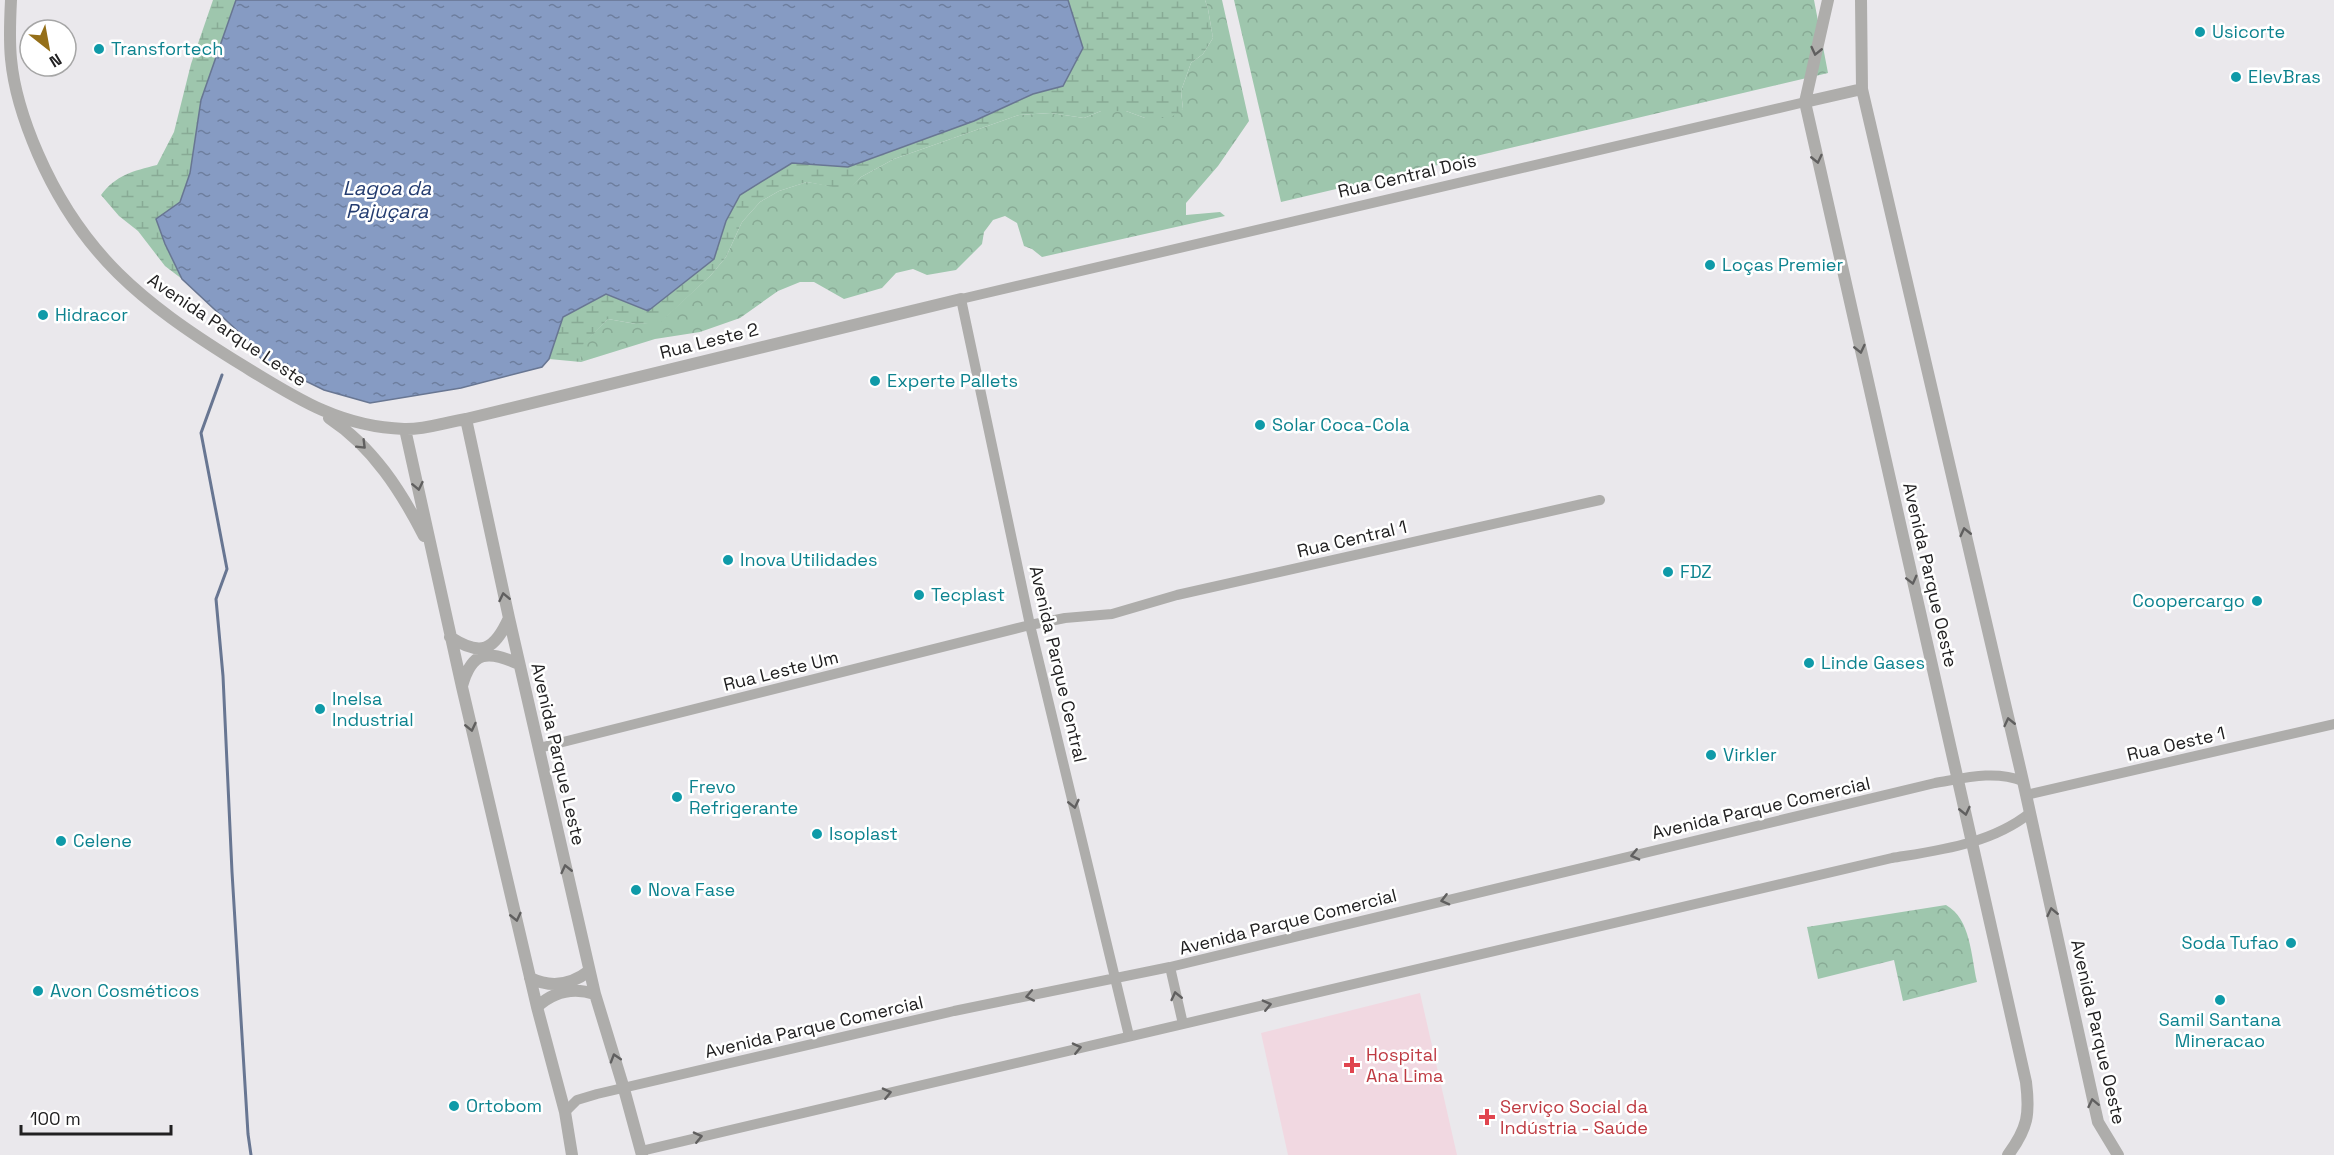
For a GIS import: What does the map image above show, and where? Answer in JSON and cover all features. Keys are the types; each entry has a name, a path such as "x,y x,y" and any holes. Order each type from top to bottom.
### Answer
{"street":[{"name":"Avenida Parque Leste","path":"11,0 11,59 18,97 49,178 74,223 104,261 138,293 215,347 316,409 350,420 405,429 466,419 589,971 641,1153"},
{"name":"Avenida Parque Oeste","path":"1828,0 1804,102 2026,1082 2029,1108 2025,1127 2008,1155"},
{"name":"Avenida Parque Oeste","path":"1861,0 1862,89 2023,781 2098,1122 2118,1155"},
{"name":"Rua Central Dois","path":"961,299 1862,89"},
{"name":"Rua Leste 2","path":"466,419 961,299"},
{"name":"Avenida Parque Central","path":"961,299 1030,625 1129,1036"},
{"path":"316,409 354,438 382,468 413,515 430,547"},
{"path":"405,429 450,637 530,978 574,1153"},
{"name":"Rua Central 1","path":"1030,625 1065,618 1112,614 1177,595 1600,500"},
{"path":"450,637 470,649 487,647 501,636 509,618"},
{"name":"Rua Leste Um","path":"539,748 1030,625"},
{"path":"462,687 470,665 484,656 492,654 502,656 519,664"},
{"name":"Rua Oeste 1","path":"2026,795 2334,724"},
{"name":"Avenida Parque Comercial","path":"565,1112 577,1100 954,1011 1170,967 1958,779 1999,775 2023,781"},
{"path":"628,1155 1892,858 1972,842 2006,829 2030,813"},
{"path":"1170,967 1183,1024"},
{"path":"530,978 550,984 564,984 589,971"},
{"path":"537,1007 549,997 563,992 579,990 595,994"}],"shaded area":[{"name":"Hospital Ana Lima","path":"1420,993 1457,1155 1288,1155 1261,1033"}],"green space":[{"path":"213,0 236,0 201,100 190,173 165,244 182,279 165,266 138,231 119,216 101,195 119,178 157,165 174,132 191,64"},
{"path":"1068,0 1205,0 1213,38 1203,54 1191,63 1181,91 1183,109 1170,118 1145,118 1126,111 1101,111 1084,118 1051,113 1019,115 894,159 861,177 848,190 807,182 779,191 760,202 742,222 726,257 711,275 660,323 636,324 608,319 580,348 581,362 549,359 562,317 606,294 648,310 714,259 726,221 740,195 792,162 848,167 974,121 1033,94 1063,86 1083,48"},
{"path":"1205,0 1222,0 1249,121 1218,166 1186,203 1186,215 1220,212 1225,216 1042,257 1024,246 1017,223 1005,216 993,220 984,232 982,244 956,270 927,275 913,269 896,273 882,288 844,299 814,282 800,282 778,291 740,318 700,332 655,339 581,362 579,348 608,319 636,324 660,322 711,275 726,257 742,222 760,202 779,191 807,182 848,189 861,177 894,159 1019,115 1051,113 1084,118 1101,111 1126,111 1145,118 1183,109 1181,91 1191,63 1203,54 1213,38"},
{"path":"1234,0 1814,0 1828,73 1281,202"},
{"path":"1946,905 1961,919 1969,939 1977,982 1903,1001 1894,960 1818,979 1807,927"}],"water":[{"name":"Lagoa da Pajuçara","path":"236,0 1068,0 1083,48 1063,86 1033,94 974,121 848,167 792,163 740,195 726,221 714,259 648,311 606,294 563,317 549,359 542,367 461,388 370,403 324,390 262,360 244,337 182,279 156,219 180,202 190,173 201,100"}],"waterway":[{"path":"222,375 201,433 227,569 216,599 223,676 232,872 251,1155"}],"place":[{"name":"Usicorte","path":"2200,32"},
{"name":"Transfortech","path":"99,49"},
{"name":"ElevBras","path":"2236,77"},
{"name":"Loças Premier","path":"1710,265"},
{"name":"Hidracor","path":"43,315"},
{"name":"Experte Pallets","path":"875,381"},
{"name":"Solar Coca-Cola","path":"1260,425"},
{"name":"Inova Utilidades","path":"728,560"},
{"name":"FDZ","path":"1668,572"},
{"name":"Tecplast","path":"919,595"},
{"name":"Coopercargo","path":"2257,601"},
{"name":"Linde Gases","path":"1809,663"},
{"name":"Inelsa Industrial","path":"320,709"},
{"name":"Virkler","path":"1711,755"},
{"name":"Frevo Refrigerante","path":"677,797"},
{"name":"Isoplast","path":"817,834"},
{"name":"Celene","path":"61,841"},
{"name":"Nova Fase","path":"636,890"},
{"name":"Soda Tufao","path":"2291,943"},
{"name":"Avon Cosméticos","path":"38,991"},
{"name":"Samil Santana Mineracao","path":"2220,1000"},
{"name":"Hospital Ana Lima","path":"1352,1065"},
{"name":"Ortobom","path":"454,1106"},
{"name":"Serviço Social da Indústria - Saúde","path":"1487,1117"}]}
